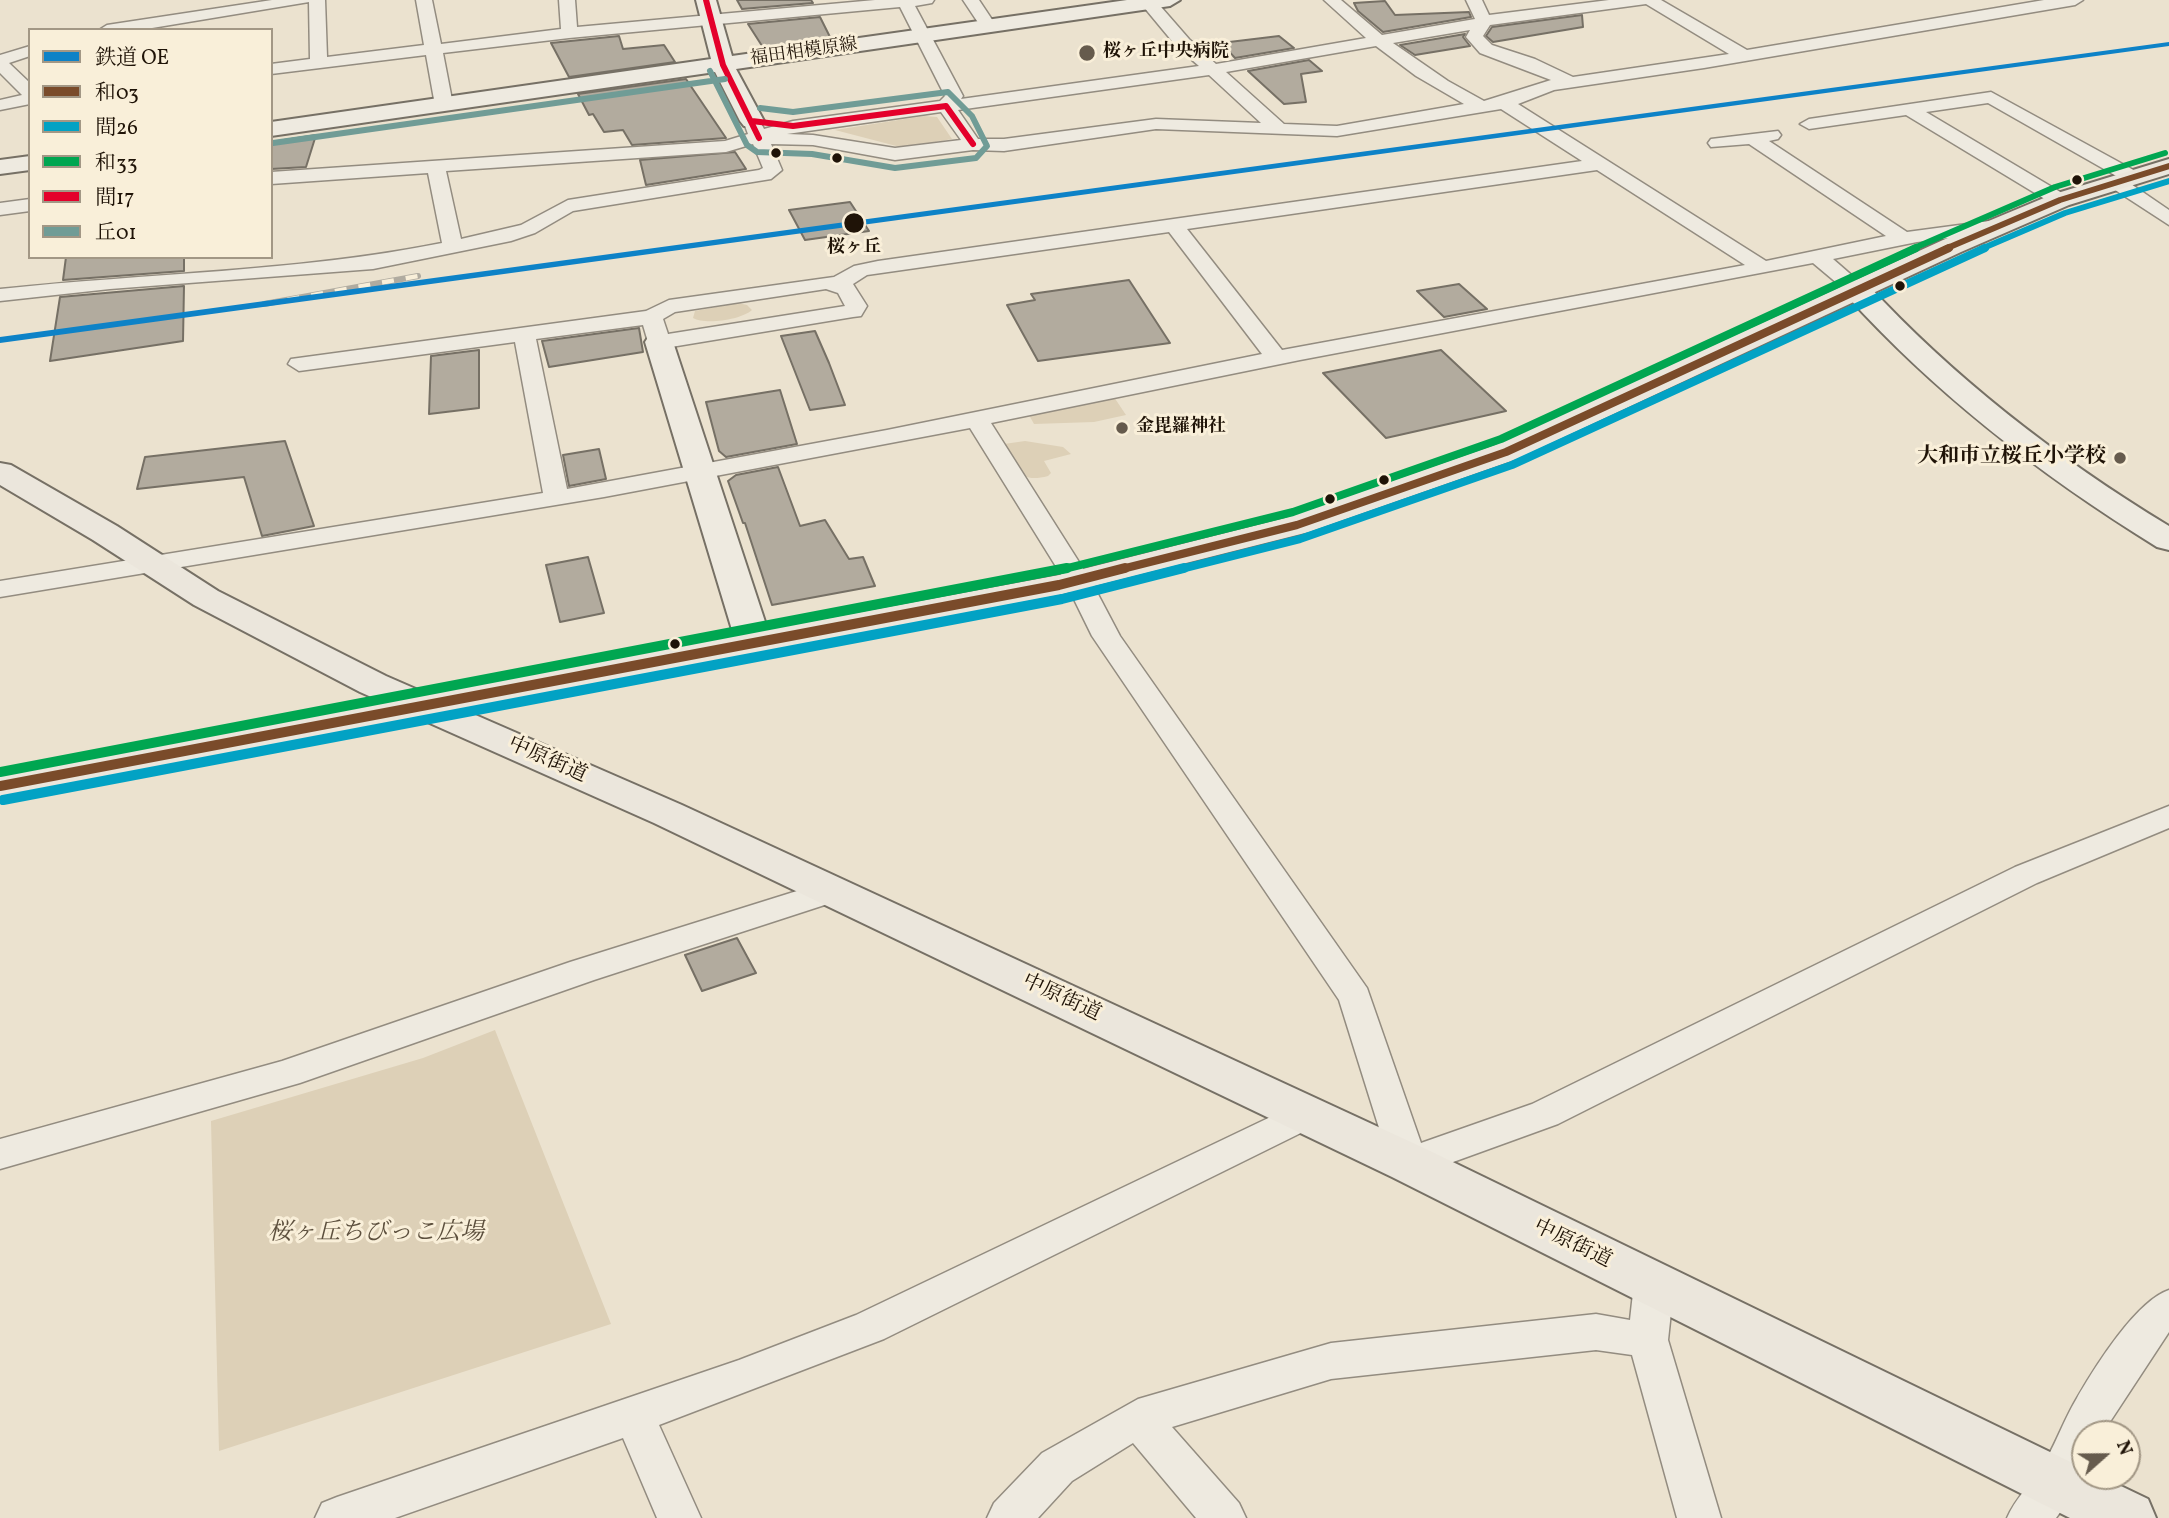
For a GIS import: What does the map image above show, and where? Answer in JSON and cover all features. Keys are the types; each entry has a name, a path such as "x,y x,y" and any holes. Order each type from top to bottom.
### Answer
{"main road":[{"path":"0,786 1078,581 1297,525 1506,452 1997,226 2060,200 2169,166"},
{"name":"中原街道","path":"0,472 105,533 206,598 421,706 668,814 1409,1163 1654,1284 2043,1500 2129,1518"}],"street":[{"path":"142,27 202,7 303,0"},
{"path":"317,0 319,64"},
{"path":"424,0 444,105"},
{"path":"567,0 569,33"},
{"path":"273,69 569,33 708,10 926,0"},
{"path":"971,0 989,27"},
{"path":"1332,0 1378,41 1441,87 1482,107"},
{"path":"1474,0 1483,22"},
{"path":"273,178 726,146 757,134 793,126 1215,69 1483,22 1647,0 1743,55"},
{"path":"757,134 820,141 895,154 973,144 1004,145 1156,124 1337,131 1504,103 1551,85 2075,0"},
{"path":"905,2 954,96 946,106"},
{"path":"1159,2 1183,43 1278,128"},
{"name":"福田相模原線","path":"273,129 1159,2"},
{"path":"0,295 110,283 204,267 373,263 453,248 527,229 568,205 764,176 773,170 723,65 708,10"},
{"path":"1483,22 1474,37 1486,49 1529,63 1570,82"},
{"path":"28,52 0,62 28,91"},
{"path":"1809,124 1991,97 2124,179 2169,219"},
{"path":"0,104 28,99"},
{"path":"1504,103 1762,267"},
{"path":"946,106 973,144"},
{"path":"1909,109 2060,200"},
{"path":"820,141 821,122"},
{"path":"1717,143 1772,135"},
{"path":"1752,138 1903,238"},
{"path":"0,167 28,163"},
{"path":"754,643 698,473 655,330 669,306 839,283 861,270 878,267 1601,164"},
{"path":"436,167 453,248"},
{"path":"0,209 28,205"},
{"path":"1174,225 1276,357"},
{"path":"0,589 698,473 1276,357 1762,267 1950,229 1997,226"},
{"path":"1817,256 1857,290 1923,363 2006,431 2057,471 2169,540"},
{"path":"299,364 524,334 655,330 853,311 856,306 848,288 839,283"},
{"path":"524,334 556,498"},
{"path":"977,419 1078,581 1106,636 1355,997 1409,1163 1545,1114 2026,875 2169,816"},
{"path":"0,1154 288,1073 582,971 832,891"},
{"path":"337,1518 634,1415 870,1327 1306,1114"},
{"path":"1654,1284 1648,1340 1699,1518"},
{"path":"2043,1500 2092,1410 2153,1321 2169,1307"},
{"path":"1009,1518 1058,1467 1138,1418 1331,1361 1596,1332 1648,1340"},
{"path":"634,1415 679,1518"},
{"path":"1138,1418 1224,1518"}],"green space":[{"path":"924,116 937,117 952,139 904,148 835,130"},
{"path":"738,303 747,305 752,310 747,314 723,320 706,321 693,318 695,311"},
{"path":"1114,397 1126,415 1094,422 1034,424 1029,415"},
{"path":"1025,441 1063,447 1071,454 1044,461 1051,473 1048,476 1030,478 1016,467 1004,444"},
{"name":"桜ヶ丘ちびっこ広場","path":"495,1030 611,1324 219,1451 211,1121 423,1058"}],"building":[{"path":"737,0 811,0 813,3 742,9"},
{"path":"1385,1 1395,15 1469,12 1471,17 1383,32 1358,11 1354,3"},
{"path":"1582,15 1583,27 1493,42 1486,36 1492,27"},
{"path":"820,17 831,39 764,49 748,24"},
{"path":"1465,34 1463,37 1470,46 1415,55 1400,45"},
{"path":"619,36 623,49 664,45 675,62 569,77 551,43"},
{"path":"1279,36 1294,48 1235,58 1221,43"},
{"path":"1309,60 1322,71 1301,74 1306,102 1284,104 1248,71"},
{"path":"686,79 726,138 632,145 623,130 604,132 593,114 589,115 578,94"},
{"path":"316,135 306,167 273,169 273,142"},
{"path":"735,152 746,169 646,185 640,160"},
{"path":"850,202 869,231 805,240 789,210"},
{"path":"66,259 184,259 184,271 63,280"},
{"path":"1129,280 1170,343 1038,361 1007,305 1035,300 1031,294"},
{"path":"1459,284 1487,309 1444,317 1417,291"},
{"path":"184,286 183,341 50,361 60,297"},
{"path":"639,328 643,352 549,367 542,341"},
{"path":"815,331 845,405 810,410 781,336"},
{"path":"479,350 479,408 429,414 431,356"},
{"path":"1441,350 1506,411 1386,438 1323,373"},
{"path":"780,390 797,444 726,457 719,451 706,402"},
{"path":"285,441 314,526 262,536 244,477 137,489 145,457"},
{"path":"599,449 606,479 569,486 563,455"},
{"path":"778,467 800,526 825,520 849,559 863,557 875,586 772,605 728,481 736,475"},
{"path":"588,557 604,613 560,622 546,565"},
{"path":"737,938 756,973 702,991 685,955"}],"railway":[{"path":"264,304 418,276"}],"rail line":[{"name":"OE","path":"0,340 2169,44"}],"transit line":[{"name":"間17","path":"706,0 723,65 759,138"},
{"name":"丘01","path":"710,71 747,145 757,152 812,154 895,168 976,158 987,146 972,116 960,101 948,92 793,112 760,108"},
{"name":"丘01","path":"273,143 725,79"},
{"name":"間17","path":"752,121 793,126 946,106 973,144"},
{"name":"和33","path":"0,772 1056,571 1293,512 1501,439 1947,233 2055,187 2165,153"},
{"name":"和03","path":"0,786 1059,585 1297,525 1506,452 1952,246 2060,200 2169,166"},
{"name":"間26","path":"3,800 1062,599 1300,539 1512,465 1958,259 2065,213 2169,181"}],"place":[{"name":"桜ヶ丘中央病院","path":"1087,53"},
{"name":"桜ヶ丘","path":"854,223"},
{"name":"金毘羅神社","path":"1122,428"},
{"name":"大和市立桜丘小学校","path":"2120,458"}]}
